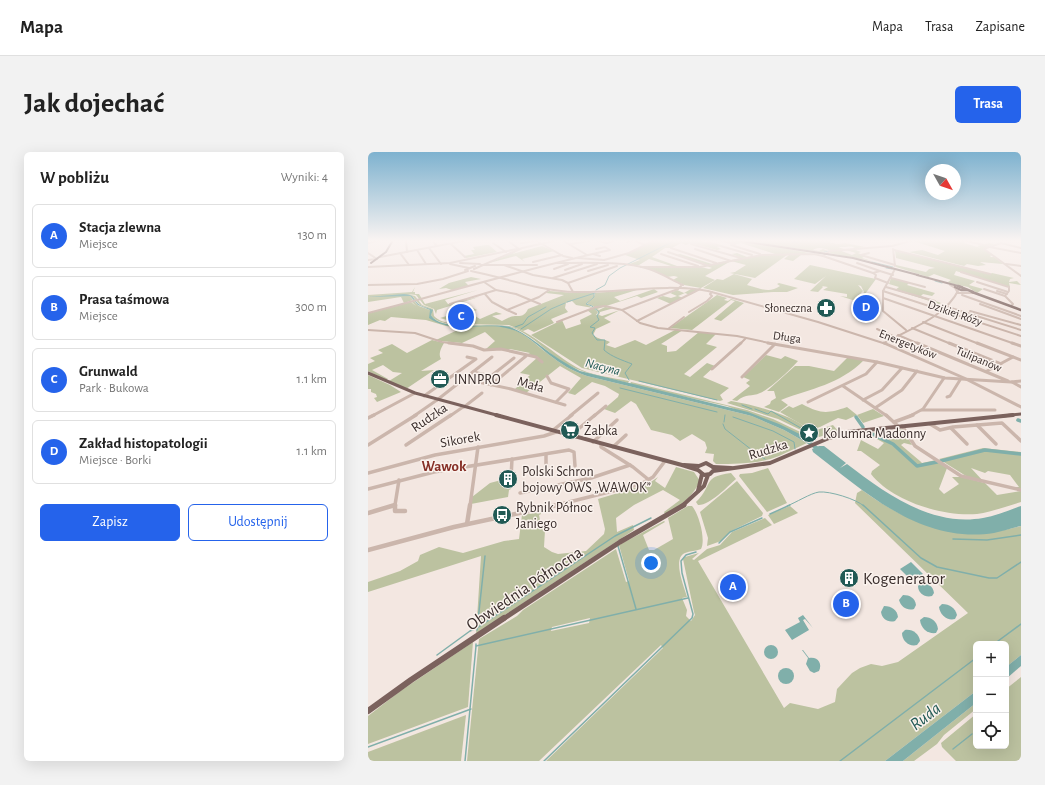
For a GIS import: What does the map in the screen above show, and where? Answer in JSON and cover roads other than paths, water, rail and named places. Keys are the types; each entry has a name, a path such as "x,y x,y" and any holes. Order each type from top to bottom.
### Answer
{"main road":[{"path":"894,269 973,292 1020,310"},
{"name":"Rudzka","path":"368,373 415,393 437,400 682,465 698,468 706,463 713,469 733,469 776,461 817,442 847,432 1021,414"},
{"path":"698,468 702,474 698,493"},
{"path":"702,474 708,475 713,469"},
{"name":"Obwiednia Północna","path":"368,711 416,677 620,542 686,504 704,486 708,475"}],"street":[{"path":"464,268 549,290 573,292 656,286 682,286"},
{"path":"368,285 399,285 428,282 445,279 473,268"},
{"path":"516,268 534,275 553,278 568,283 608,268"},
{"path":"368,312 500,278 530,268"},
{"path":"565,270 569,268"},
{"path":"553,278 580,268"},
{"path":"588,272 597,268"},
{"name":"Energetyków","path":"645,268 682,286 712,292 818,322 884,343 968,380 1021,407"},
{"path":"861,268 873,273 880,271"},
{"path":"873,268 893,275"},
{"path":"968,268 990,274"},
{"path":"1011,268 1021,276"},
{"path":"428,282 465,270 474,269 478,272"},
{"path":"894,269 893,275 884,291 883,310 901,329 906,330"},
{"path":"961,272 1009,287 1007,293"},
{"path":"873,273 876,275 875,279 888,283"},
{"path":"891,278 925,287"},
{"path":"484,282 496,290 517,294 540,304"},
{"path":"977,282 1007,293 1013,304 1011,306"},
{"path":"568,283 573,292"},
{"path":"948,284 955,288 958,293"},
{"path":"622,310 678,289 682,286"},
{"path":"886,287 935,301"},
{"path":"637,321 700,289"},
{"path":"884,343 944,310 962,289"},
{"path":"984,289 1007,293"},
{"path":"450,304 496,290"},
{"path":"507,310 541,296 549,290"},
{"path":"884,291 1021,336"},
{"path":"997,291 1007,293"},
{"path":"689,312 707,302 712,296 710,294 712,292"},
{"path":"958,293 969,292 982,295"},
{"path":"484,294 492,302 516,314"},
{"path":"962,295 1021,318"},
{"name":"Dzikiej Róży","path":"883,298 936,315 1021,346"},
{"path":"980,304 1021,318"},
{"name":"Długa","path":"557,322 600,306 622,310 637,321 649,326 737,336 877,362 944,378 1009,382 1021,381"},
{"path":"948,307 1021,330"},
{"path":"968,310 1021,325"},
{"path":"668,329 684,317"},
{"path":"923,322 1021,360"},
{"path":"912,328 1001,364"},
{"name":"Tulipanów","path":"877,329 987,371 1021,387"},
{"path":"368,330 415,333 442,342 473,346 484,350 501,349 536,357 542,362"},
{"path":"712,369 746,338"},
{"path":"891,339 892,344 900,350"},
{"path":"742,377 775,344"},
{"name":"Mała","path":"491,385 526,356"},
{"path":"424,396 476,359 467,357"},
{"path":"987,371 1013,357"},
{"path":"368,445 419,413 492,358"},
{"name":"Mała","path":"472,372 491,376 514,358"},
{"path":"808,402 844,386 866,374 877,362"},
{"path":"863,400 882,390 902,368"},
{"path":"875,408 902,390 917,371"},
{"path":"547,376 551,383 569,389 556,402"},
{"path":"922,410 944,378"},
{"name":"Mała","path":"464,379 565,404"},
{"path":"947,397 950,396 960,380"},
{"path":"844,386 901,427 915,446 960,475 970,479 1005,485 1021,490"},
{"name":"Rudzka","path":"368,418 415,393"},
{"name":"Rudzka","path":"406,445 464,407 482,393"},
{"path":"554,431 598,393"},
{"path":"570,436 606,406"},
{"path":"894,422 922,410 995,410"},
{"path":"593,442 617,420"},
{"path":"930,424 939,430 1002,422 1021,441"},
{"path":"977,425 996,444"},
{"path":"951,428 967,444"},
{"name":"Sikorek","path":"368,472 432,455 546,436 554,431"},
{"path":"613,447 626,435"},
{"path":"601,444 601,448 630,465 649,480"},
{"path":"467,524 478,447"},
{"path":"368,489 399,480 476,464 572,451 575,466"},
{"path":"546,454 546,471"},
{"path":"511,478 512,459"},
{"path":"368,550 467,524 554,506 635,486 649,480 655,475 665,461"},
{"path":"520,493 591,478 630,465"},
{"path":"399,480 395,510 398,512 405,511"},
{"path":"368,513 395,505"}],"water":[{"path":"404,294 410,295 420,305 433,310 431,315 445,324 490,326 459,327 438,323 429,318 430,310 418,305 410,296 368,297"},
{"path":"490,326 510,327 526,335 560,360 580,371 748,412 779,424 812,440 807,443 784,430 752,416 587,376 557,361 526,336 510,329"},
{"path":"819,446 824,446 846,463 840,468 847,464 893,496 927,513 964,519 983,518 1021,506 1021,526 994,533 967,534 942,531 919,523 874,499 853,484 813,452 812,449"},
{"path":"911,562 923,574 912,581 900,569"},
{"path":"921,583 928,584 931,587 934,593 932,596 924,596 921,593 918,586"},
{"path":"903,595 910,596 913,599 916,605 914,609 907,609 901,605 899,600"},
{"path":"942,604 950,606 955,610 957,615 955,619 949,619 942,615 939,607"},
{"path":"884,606 895,610 898,617 895,621 888,621 883,617 881,612"},
{"path":"803,615 813,628 805,619 803,620 809,630 792,640 785,630 800,622 798,618"},
{"path":"924,617 935,622 938,629 936,633 930,633 923,628 920,620"},
{"path":"905,630 911,630 917,634 920,641 917,645 906,643 902,636 902,633"},
{"path":"768,645 774,645 778,649 778,655 774,659 768,659 764,655 764,649"},
{"path":"802,650 809,658 817,659 820,663 819,671 814,673 810,671 806,664 808,658"},
{"path":"1021,655 1021,666 1009,676 1009,665"},
{"path":"786,668 793,673 794,676 789,683 786,684 779,679 778,676 783,669"},
{"path":"973,693 973,705 903,761 885,761"}],"waterway":[{"path":"596,290 605,285 609,276 619,268"},
{"path":"935,281 942,283"},
{"path":"567,302 595,293"},
{"path":"594,294 594,297 586,304 592,306 599,312 597,316 599,320 590,327 595,328 592,333 597,340 605,340 604,350 617,358 632,364 625,373 629,380"},
{"path":"521,329 551,309 565,303"},
{"path":"515,327 523,324 528,317 546,307"},
{"path":"639,381 717,400"},
{"path":"620,388 717,412"},
{"path":"742,405 752,409"},
{"path":"755,409 768,414 771,411 806,431"},
{"path":"724,422 725,415"},
{"path":"733,417 773,431 794,442 795,449"},
{"path":"856,417 863,427"},
{"path":"723,424 725,429 757,454"},
{"path":"870,433 893,444 917,466 937,462"},
{"name":"Nacyna","path":"802,437 822,452"},
{"path":"941,461 985,450 1021,454"},
{"path":"759,455 765,459"},
{"path":"787,506 819,492 843,496 864,506"},
{"path":"770,514 790,505"},
{"path":"863,505 921,558 937,567 989,578 997,578 1021,562"},
{"path":"477,628 615,536 651,518"},
{"path":"719,543 730,532 762,518"},
{"path":"953,539 987,540 1021,535"},
{"path":"618,546 636,609"},
{"path":"544,761 692,618 693,614 682,573 681,561 686,555 696,552"},
{"path":"477,628 485,556"},
{"path":"476,646 688,598"},
{"path":"998,641 1021,624"},
{"path":"437,655 470,631 477,628"},
{"path":"470,709 476,646"},
{"name":"Ruda","path":"840,761 973,660"},
{"path":"368,747 470,709"},
{"path":"465,761 470,709"},
{"path":"953,749 972,734"}],"place":[{"name":"Słoneczna","path":"826,308"},
{"name":"Zakład histopatologii","path":"866,308"},
{"name":"Grunwald","path":"461,317"},
{"name":"INNPRO","path":"440,379"},
{"name":"Żabka","path":"570,430"},
{"name":"Kolumna Madonny","path":"809,433"},
{"name":"Polski Schron bojowy OWS „WAWOK”","path":"508,479"},
{"name":"Rybnik Północ Janiego","path":"502,515"},
{"name":"Kogenerator","path":"849,578"},
{"name":"Stacja zlewna","path":"733,587"},
{"name":"Prasa taśmowa","path":"846,604"}],"district":[{"name":"Wawok","path":"444,466"}]}
